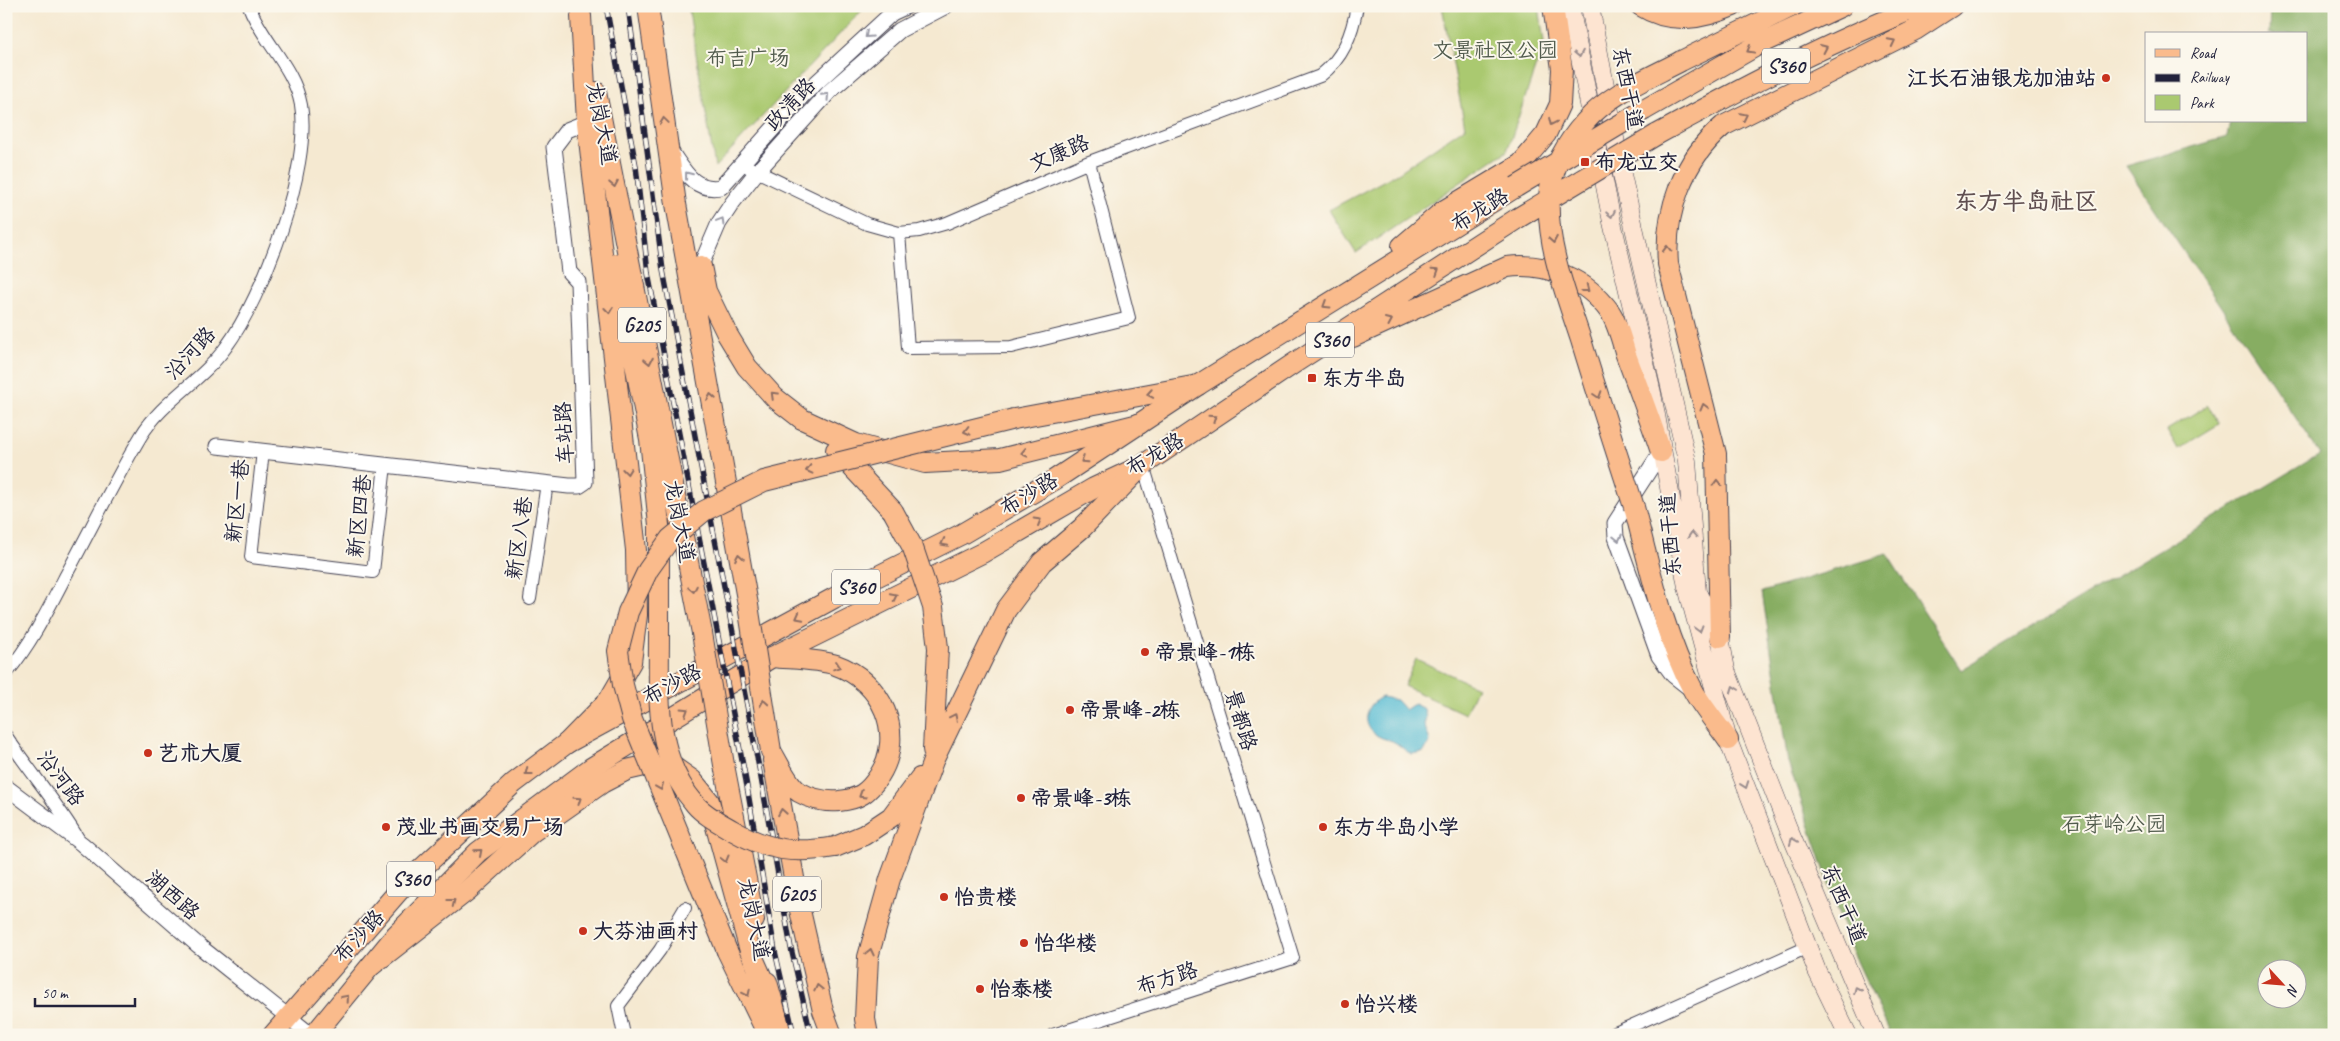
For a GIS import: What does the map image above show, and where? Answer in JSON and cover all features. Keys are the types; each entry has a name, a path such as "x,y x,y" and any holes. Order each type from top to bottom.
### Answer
{"main road":[{"name":"G205","path":"648,6 676,204 748,605 799,906 823,1011 832,1035"},
{"path":"1354,287 1443,211 1521,164 1546,134 1560,104 1562,69 1553,6"},
{"name":"东西干道","path":"1570,6 1612,222 1652,393 1661,452 1728,740 1808,948 1848,1035"},
{"name":"东西干道","path":"1590,6 1621,170 1687,461 1691,586 1720,637 1726,670 1788,828 1876,1035"},
{"path":"1641,6 1662,17 1685,19 1708,15 1733,6"},
{"path":"1728,740 1693,691 1658,600 1634,507 1559,272 1550,222 1549,195 1555,169 1569,142 1586,120 1622,93 1680,61 1793,6"},
{"name":"布龙路","path":"1139,424 1354,287 1644,110 1758,45 1842,6"},
{"name":"布龙路","path":"772,657 982,553 1094,488 1143,465 1296,362 1518,218 1656,135 1763,76 1881,22 1921,6"},
{"path":"1720,637 1716,454 1671,282 1667,248 1669,223 1681,183 1705,143 1723,126 1915,30 1952,6"},
{"path":"567,742 609,700 631,662 637,615 636,550 587,122 580,11"},
{"name":"龙岗大道","path":"580,11 702,634 724,764 770,996 782,1035"},
{"path":"587,122 650,439 659,526 659,710 667,752 677,778 695,805 744,837 774,848 804,852 835,847 864,835 891,817 933,760 938,648 933,608 913,548 893,511 853,466 802,419 775,398 747,367 727,334 706,291 700,265 676,204"},
{"path":"1296,362 1507,267 1525,265 1541,267 1571,277 1593,294 1610,313 1661,452"},
{"path":"768,1035 727,951 632,719 623,685 618,651 628,612 648,570 670,539 704,511 764,482 1014,419 1198,385"},
{"path":"802,419 856,444 925,463 1000,459 1139,424"},
{"name":"布沙路","path":"273,1035 404,886 514,783 567,742 834,598 960,535 1054,480 1139,424"},
{"path":"868,1035 865,1019 868,957 890,880 933,760 1006,610 1042,562 1082,528 1143,465"},
{"path":"1691,586 1720,578"},
{"path":"772,657 835,664 854,673 874,691 886,712 891,748 884,768 871,789 856,799 826,802 798,791 784,774 772,751"},
{"name":"布沙路","path":"312,1035 396,935 478,852 591,768 772,657"},
{"path":"372,964 468,890 532,832 602,783 627,770 653,764 675,768 692,780 709,801 750,951 770,996"}],"street":[{"name":"沿河路","path":"6,674 32,640 125,463 150,421 208,368 226,348 251,304 274,250 294,189 301,158 301,105 290,74 249,6"},
{"name":"政清路","path":"668,148 692,181 708,189 721,187 803,95 890,9 907,6"},
{"path":"907,6 916,21"},
{"name":"政清路","path":"700,265 719,223 756,173 830,92 900,30 946,6"},
{"name":"文康路","path":"742,163 756,173 867,224 899,233 919,231 947,223 1089,162 1320,76 1330,68 1346,47 1352,34 1357,6"},
{"path":"890,9 900,30"},
{"name":"车站路","path":"217,446 547,483 579,486 586,482 578,282 569,272 554,147 567,130 587,122"},
{"path":"899,233 908,348 1011,347 1129,318 1089,162"},
{"name":"新区一巷","path":"263,450 251,557 373,572"},
{"path":"1661,452 1615,523 1616,537 1659,656 1673,675 1693,691"},
{"name":"新区四巷","path":"373,572 385,464"},
{"name":"景都路","path":"1143,465 1293,958"},
{"name":"新区八巷","path":"530,599 547,483"},
{"path":"1652,635 1658,600"},
{"name":"沿河路","path":"6,736 63,813 82,844"},
{"name":"湖西路","path":"6,787 82,844 199,946 312,1035"},
{"path":"624,1035 618,1006 660,950 685,908"},
{"path":"1611,1035 1808,948"},
{"name":"布方路","path":"1053,1035 1293,958"}],"green space":[{"name":"布吉广场","path":"688,6 866,6 715,167"},
{"name":"文景社区公园","path":"1442,6 1539,6 1544,42 1507,151 1356,253 1329,210 1398,173 1465,127"},
{"name":"石芽岭公园","path":"2270,6 2334,6 2334,1035 1891,1035 1850,946 1788,762 1762,592 1887,554 1961,670 2320,454 2126,166 2227,137 2230,122 2308,122 2308,32 2269,32"},
{"path":"2208,405 2219,424 2178,449 2167,430"},
{"path":"1416,659 1477,687 1465,714 1404,686"}],"water":[{"path":"1382,697 1396,700 1405,710 1414,704 1424,709 1426,717 1424,724 1430,741 1424,752 1412,754 1394,742 1372,732 1367,721 1367,715 1376,700"}],"railway":[{"path":"606,6 636,166 648,273 746,781 775,951 794,1035"},
{"path":"628,6 663,270 761,778 791,948 811,1035"}],"place":[{"name":"江长石油银龙加油站","path":"2106,78"},
{"name":"布龙立交","path":"1585,162"},
{"name":"东方半岛","path":"1312,378"},
{"name":"帝景峰-1栋","path":"1145,652"},
{"name":"帝景峰-2栋","path":"1070,710"},
{"name":"艺术大厦","path":"148,753"},
{"name":"帝景峰-3栋","path":"1021,798"},
{"name":"茂业书画交易广场","path":"386,827"},
{"name":"东方半岛小学","path":"1323,827"},
{"name":"怡贵楼","path":"944,897"},
{"name":"大芬油画村","path":"583,931"},
{"name":"怡华楼","path":"1024,943"},
{"name":"怡泰楼","path":"980,989"},
{"name":"怡兴楼","path":"1345,1004"}],"district":[{"name":"东方半岛社区","path":"2026,201"}]}
